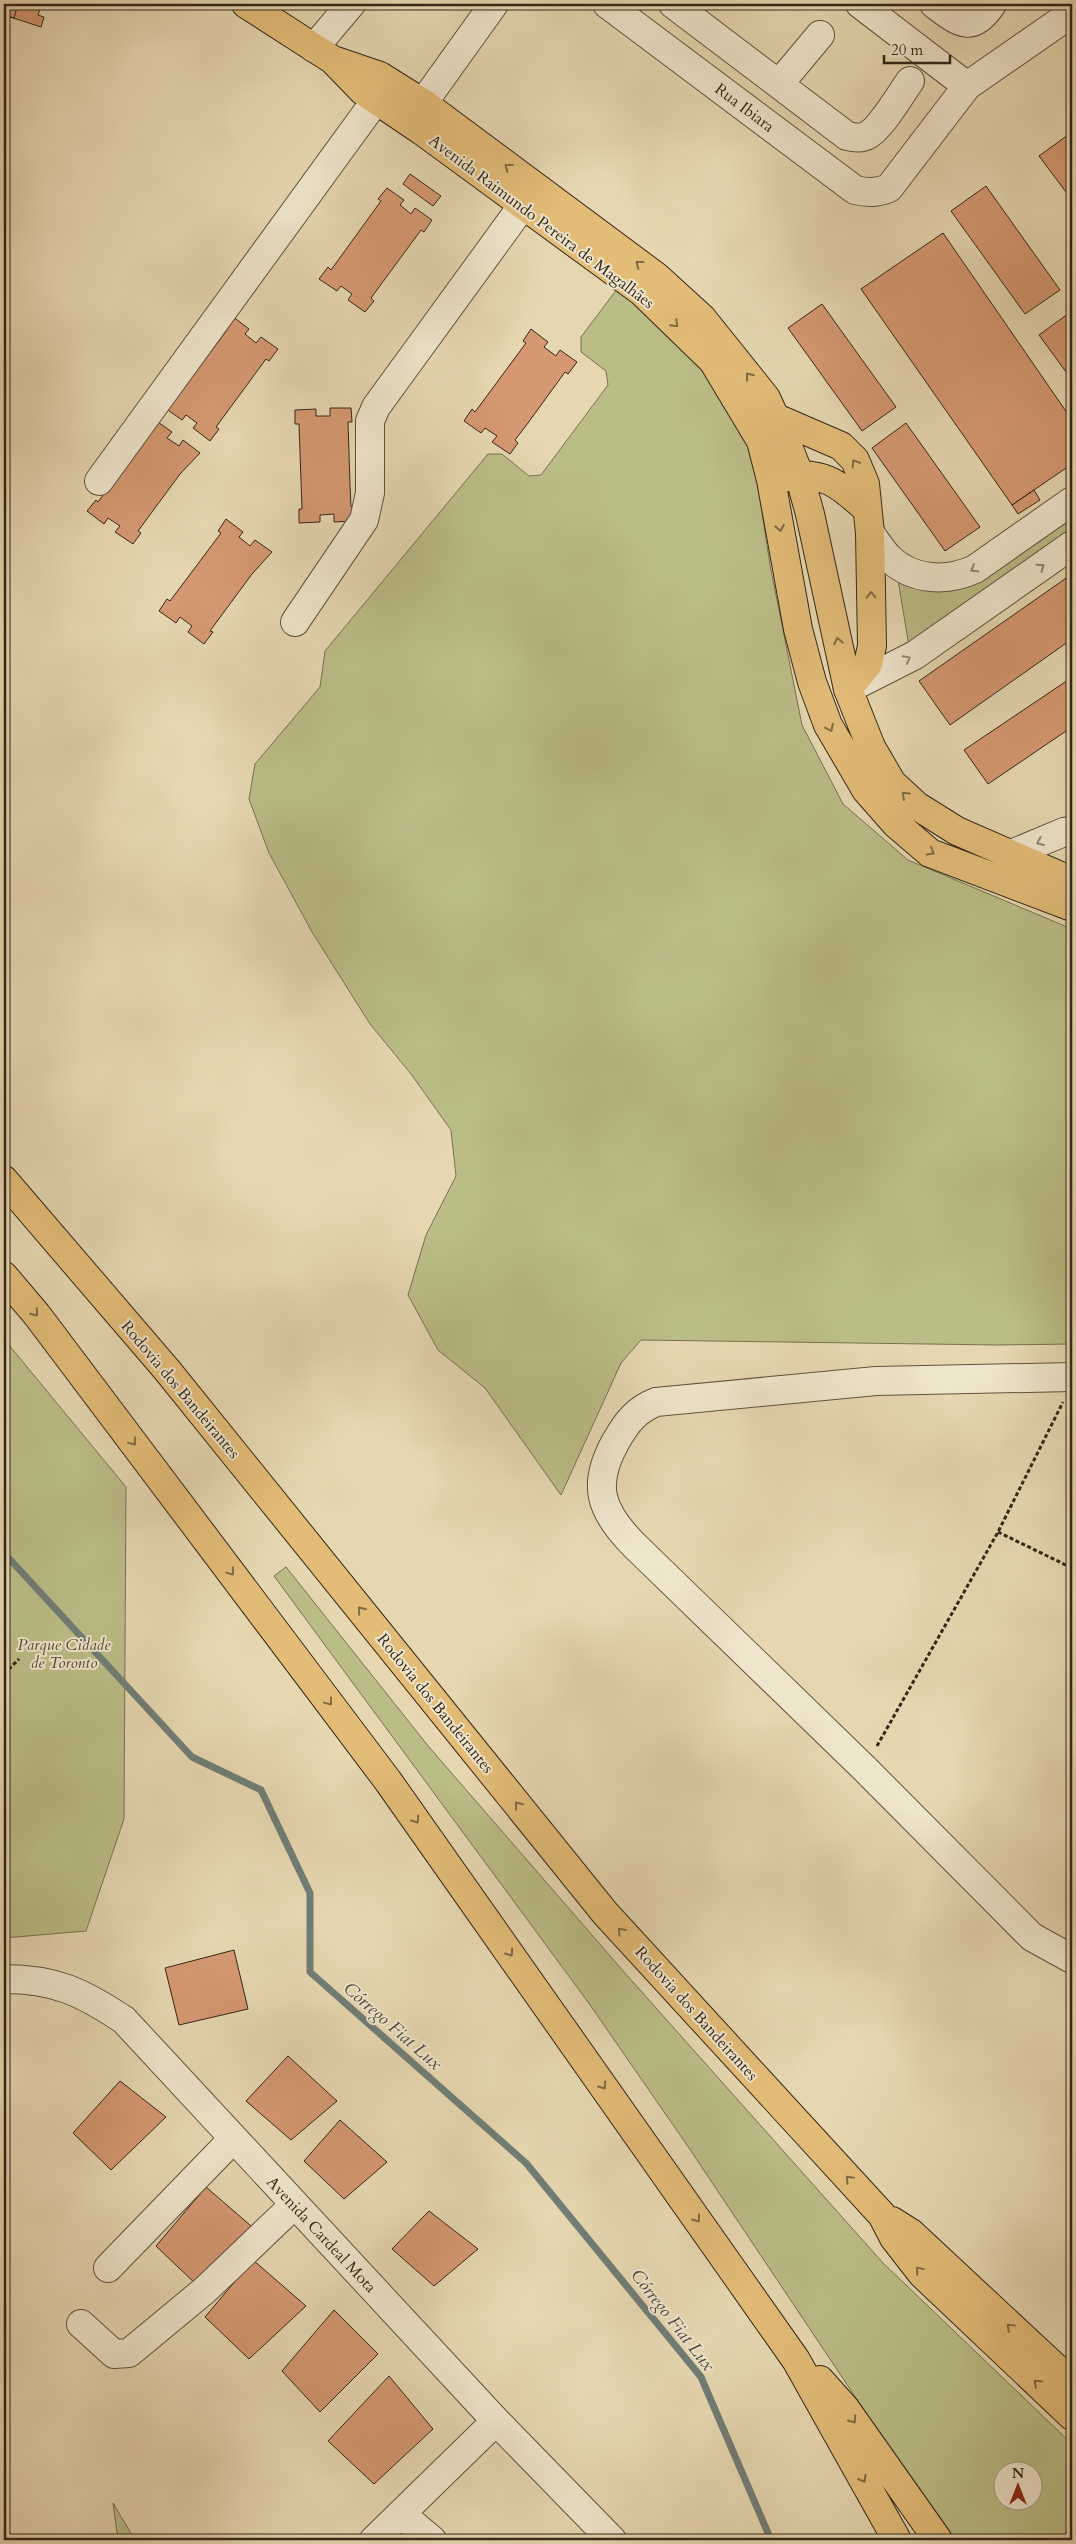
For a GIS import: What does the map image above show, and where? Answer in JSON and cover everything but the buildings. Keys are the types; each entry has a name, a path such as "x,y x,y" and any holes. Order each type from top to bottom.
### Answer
{"main road":[{"name":"Avenida Raimundo Pereira de Magalhães","path":"246,4 323,54 364,91 422,131 642,292 713,361 741,404 760,441 771,480 798,629 812,682 828,725 866,790 909,835 930,853 1072,907"},
{"name":"Avenida Raimundo Pereira de Magalhães","path":"323,54 380,76 423,103 657,277 702,318 766,398 799,474 848,688 871,746 892,783 917,806 957,831 1008,855 1072,881"},
{"path":"774,417 841,446 855,460 864,484 869,521 872,646 868,664 848,688 830,688 812,682"},
{"path":"771,480 799,474 824,477 840,485 869,521"},
{"name":"Rodovia dos Bandeirantes","path":"4,1180 167,1370 605,1913 882,2215"},
{"path":"4,1276 37,1315 388,1780 796,2360 897,2540"},
{"path":"882,2215 911,2233 1072,2383"},
{"path":"882,2215 894,2238 922,2274 1072,2416"},
{"path":"796,2360 823,2383 845,2408 938,2540"}],"street":[{"path":"323,54 351,4"},
{"path":"422,131 423,103 494,4"},
{"name":"Rua Ibiara","path":"607,4 855,190 877,192 889,188 968,86"},
{"path":"673,4 847,136 858,138 867,136 876,128 910,81"},
{"path":"860,4 968,86 1072,13"},
{"path":"934,4 957,21 966,23 977,21 992,4"},
{"path":"779,84 820,35"},
{"path":"99,481 387,108 423,103"},
{"path":"294,622 364,520 370,493 370,421 376,407 523,205"},
{"path":"869,521 888,557 916,574 946,579 975,569 1072,501"},
{"path":"848,688 915,655 1072,545"},
{"path":"1008,855 1064,832 1072,831"},
{"path":"1068,1389 876,1381 656,1402 643,1407 627,1421 606,1459 601,1477 603,1501 621,1532 864,1768 1032,1937 1072,1959"},
{"name":"Avenida Cardeal Mota","path":"4,1979 56,1983 93,1999 124,2020 496,2421 612,2540"},
{"path":"108,2268 233,2139"},
{"path":"80,2324 114,2354 129,2353 205,2290 294,2204"},
{"path":"374,2540 496,2421"},
{"path":"401,2514 432,2540"}],"path":[{"path":"864,1768 998,1532 1068,1389"},
{"path":"998,1532 1072,1568"},
{"path":"4,1674 19,1659"}],"green space":[{"path":"617,289 635,292 738,409 755,466 770,565 802,725 843,804 908,860 1072,929 1072,1344 998,1345 641,1340 621,1363 561,1495 485,1388 438,1350 408,1295 426,1235 456,1176 451,1130 411,1074 370,1024 312,932 269,853 249,799 255,764 320,687 325,651 488,454 502,454 529,476 541,475 608,385 606,371 581,352 581,337"},
{"path":"1072,508 1072,531 909,646 897,574 922,587"},
{"name":"Parque Cidade de Toronto","path":"4,1339 126,1487 124,1819 86,1931 4,1938"},
{"path":"286,1567 429,1747 624,1972 883,2263 1072,2444 1072,2540 956,2540 864,2410 689,2148 588,2002 274,1576"},
{"path":"113,2503 135,2540 118,2540"}],"waterway":[{"name":"Córrego Fiat Lux","path":"4,1553 192,1757 261,1790 310,1893 310,1972 526,2163 701,2377 771,2540"}]}
